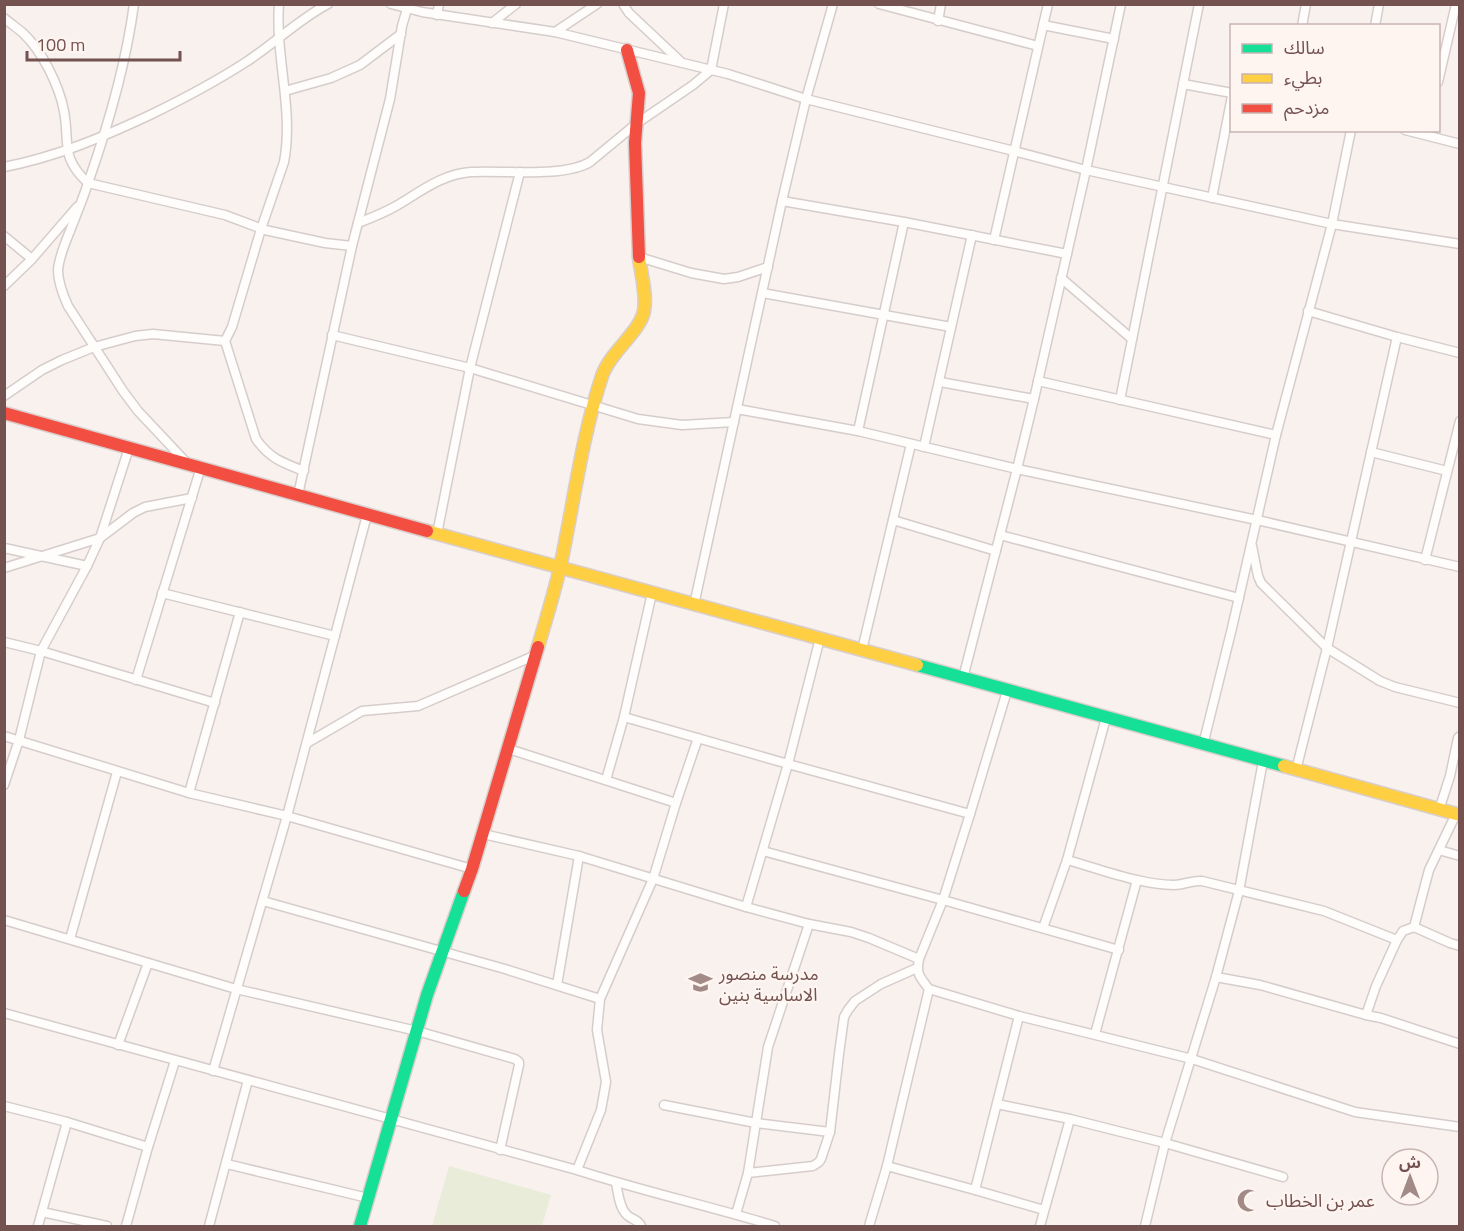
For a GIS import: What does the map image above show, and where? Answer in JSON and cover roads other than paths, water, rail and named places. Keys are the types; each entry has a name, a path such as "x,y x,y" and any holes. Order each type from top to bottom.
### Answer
{"main road":[{"path":"360,1227 417,1031 472,869 536,656 560,567 593,406 603,373 613,355 641,321 644,310 639,257 635,143 639,93 627,50"},
{"path":"4,413 1458,815"}],"street":[{"path":"134,4 128,41 104,136 61,255 58,270 62,293 68,306 123,391 138,411 187,464"},
{"path":"279,4 279,38 285,91 286,151 232,327 225,341 256,439 271,456 304,471"},
{"path":"4,167 54,155 104,136 202,90 249,61 328,4"},
{"path":"391,4 437,15 555,32 728,74 806,99 1086,170 1332,224 1460,244"},
{"path":"437,15 440,4"},
{"path":"492,23 516,4"},
{"path":"555,32 597,4"},
{"path":"623,4 629,13 682,63"},
{"path":"358,223 382,214 433,183 452,175 470,172 560,170 583,166 711,70 724,4"},
{"path":"694,605 782,201 806,99 833,4"},
{"path":"879,4 1038,46"},
{"path":"938,21 941,4"},
{"path":"994,240 1048,4"},
{"path":"963,678 1034,399 1121,4"},
{"path":"1120,400 1199,4"},
{"path":"1302,24 1306,4"},
{"path":"1375,24 1379,4"},
{"path":"1440,76 1455,29 1456,4"},
{"path":"298,495 352,246 390,99 407,9"},
{"path":"4,18 24,34 48,68 64,111 67,150 76,170 88,183 225,215 261,229 325,243 352,246"},
{"path":"1043,26 1113,39"},
{"path":"285,91 331,78 360,65 401,34"},
{"path":"1183,84 1230,95"},
{"path":"1212,198 1230,105"},
{"path":"1203,745 1276,435 1332,224 1351,132"},
{"path":"1427,133 1460,144"},
{"path":"437,534 470,368 519,172"},
{"path":"782,201 1067,254"},
{"path":"4,285 32,259 82,202"},
{"path":"858,431 904,222"},
{"path":"924,447 972,235"},
{"path":"4,236 32,259"},
{"path":"639,257 691,273 724,279 731,279 768,267"},
{"path":"1061,278 1132,339"},
{"path":"762,293 951,327"},
{"path":"1308,310 1460,353"},
{"path":"4,396 42,370 94,347 145,334 225,341"},
{"path":"333,336 470,368 638,419 699,425 734,422"},
{"path":"1296,770 1327,648 1397,337"},
{"path":"1038,381 1276,435"},
{"path":"940,382 1034,399"},
{"path":"737,409 858,431 1017,469 1257,520 1460,567"},
{"path":"1425,560 1460,421"},
{"path":"862,650 911,444"},
{"path":"4,785 19,740 41,651 100,538 129,448"},
{"path":"1371,452 1447,471"},
{"path":"136,680 201,467"},
{"path":"4,568 100,538 140,509 192,498"},
{"path":"213,1071 287,816 367,515"},
{"path":"893,520 996,551"},
{"path":"1000,535 1239,598"},
{"path":"1251,543 1261,583 1327,648 1380,681 1460,703"},
{"path":"4,548 87,566"},
{"path":"162,593 335,636"},
{"path":"606,780 624,717 652,593"},
{"path":"189,793 240,612"},
{"path":"746,907 788,764 820,638"},
{"path":"4,642 215,703"},
{"path":"307,743 362,711 418,706 536,656"},
{"path":"1007,691 943,900 917,968 929,989 1019,1016 1192,1059 1355,1112 1460,1128"},
{"path":"624,717 970,814"},
{"path":"1043,928 1068,860 1106,718"},
{"path":"4,736 189,793 287,816 472,869"},
{"path":"1439,810 1460,736"},
{"path":"577,1170 601,1110 606,1082 597,1030 600,999 653,879 698,738"},
{"path":"509,749 676,803"},
{"path":"1145,1227 1165,1143 1216,978 1239,891 1263,761"},
{"path":"70,939 117,772"},
{"path":"1414,927 1430,870 1458,815"},
{"path":"483,834 579,856 746,907 808,924 850,932 920,959"},
{"path":"1439,850 1460,856"},
{"path":"763,851 1119,950"},
{"path":"557,985 579,856"},
{"path":"1068,860 1137,880 1174,885 1198,881 1324,911 1397,939"},
{"path":"1095,1034 1137,880"},
{"path":"262,901 600,999"},
{"path":"4,920 236,989 417,1031 517,1060 519,1065 500,1150"},
{"path":"736,1214 748,1173 768,1047 808,924"},
{"path":"1366,1015 1376,986 1397,939 1403,931 1414,927 1460,946"},
{"path":"118,1045 148,963"},
{"path":"748,1173 816,1164 821,1159 830,1132 844,1017 855,1001 881,984 917,968"},
{"path":"1216,978 1260,985 1381,1018 1460,1044"},
{"path":"869,1227 887,1166 929,989"},
{"path":"5,1014 577,1170 775,1227"},
{"path":"975,1190 1019,1016"},
{"path":"126,1227 175,1061"},
{"path":"209,1227 248,1080"},
{"path":"997,1104 1070,1119 1165,1143 1283,1177"},
{"path":"664,1105 756,1123 830,1132"},
{"path":"4,1106 67,1122 148,1147"},
{"path":"1040,1227 1070,1119"},
{"path":"38,1227 67,1122"},
{"path":"226,1164 368,1198"},
{"path":"887,1166 1044,1210"},
{"path":"616,1183 624,1213 639,1221 641,1227"},
{"path":"42,1212 107,1227"}],"place":[{"name":"مدرسة منصور الاساسية بنين","path":"701,983"},
{"name":"عمر بن الخطاب","path":"1248,1200"}]}
